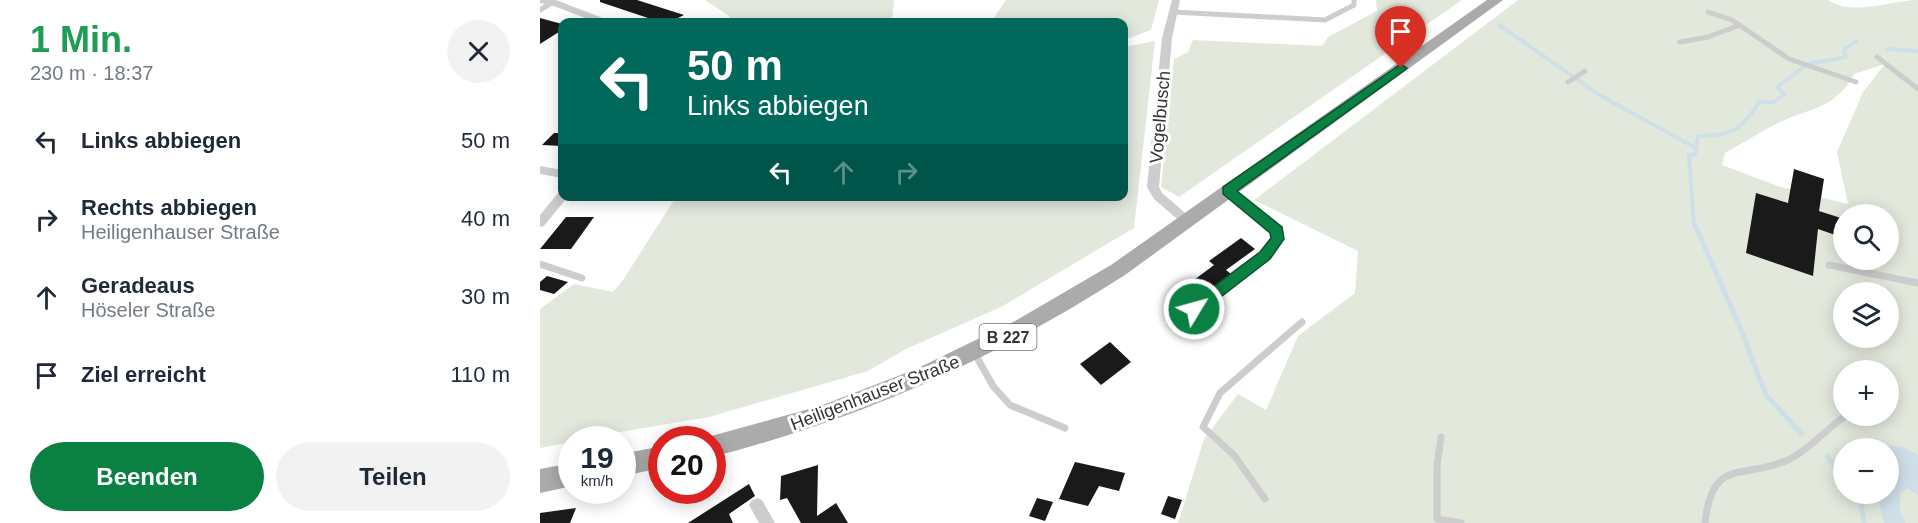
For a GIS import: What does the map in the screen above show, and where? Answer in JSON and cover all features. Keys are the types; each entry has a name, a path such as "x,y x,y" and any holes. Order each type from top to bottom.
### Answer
{"main road":[{"name":"Heiligenhauser Straße","path":"726,442 811,419 888,391 975,354 1057,310 1187,221 1496,0"},
{"path":"540,481 558,477"}],"street":[{"name":"Vogelbusch","path":"1176,0 1167,38 1153,187 1158,196 1187,221"},
{"path":"545,1 597,18"},
{"path":"540,170 558,173"},
{"path":"540,223 558,201"},
{"path":"757,505 767,523"}],"lane":[{"path":"1173,12 1325,20 1354,5 1354,0"},
{"path":"540,10 545,1"},
{"path":"1708,12 1723,15 1758,35 1786,57 1800,64 1856,82"},
{"path":"1680,42 1708,37 1740,25"},
{"path":"1877,57 1918,89"},
{"path":"1568,82 1585,71"},
{"path":"1194,309 1265,256 1278,239 1277,231 1228,191"},
{"path":"540,264 582,278"},
{"path":"1829,265 1918,284"},
{"path":"1264,499 1234,455 1203,427 1220,393 1302,322"},
{"path":"975,354 993,386 1010,405 1065,428"},
{"path":"1705,523 1708,497 1713,486 1725,477 1746,468 1794,458 1833,426"},
{"path":"1441,436 1437,466 1437,519 1461,523"}],"shaded area":[{"path":"705,0 894,0 892,18 729,18"},
{"path":"1006,0 1159,0 1151,30 1128,39 1128,18 994,18"},
{"path":"1376,0 1462,0 1179,197 1161,187 1174,59 1188,52 1193,40 1322,46 1328,37 1377,11"},
{"path":"1518,0 1828,0 1839,5 1861,7 1918,0 1918,523 1178,523 1204,439 1238,394 1266,410 1298,336 1355,293 1358,251 1254,200","holes":["1885,64 1863,92 1837,152 1848,204 1781,187 1722,165 1725,153 1778,123 1830,101 1839,95 1854,74"]},
{"path":"1155,41 1134,228 1001,307 906,349 868,371 709,417 636,429 636,426 558,426 558,445 540,448 540,309 574,284 613,292 673,201 1128,201 1128,46"},
{"path":"1899,447 1903,447 1918,455 1918,495 1907,488 1900,493 1900,511 1905,523 1884,523 1879,504 1899,504"}],"building":[{"path":"600,0 637,0 684,15 678,18 648,18 600,2"},
{"path":"540,18 558,23 558,33 540,44"},
{"path":"554,133 558,133 558,146 542,145"},
{"path":"1794,169 1824,179 1819,211 1833,215 1833,234 1818,229 1813,276 1746,253 1756,193 1788,203"},
{"path":"566,217 594,217 571,249 540,249"},
{"path":"1241,238 1255,249 1226,270 1231,274 1195,301 1182,289 1214,265 1209,261"},
{"path":"547,276 568,282 554,294 540,290 540,282"},
{"path":"1110,342 1131,362 1101,385 1080,364"},
{"path":"1075,462 1125,473 1119,491 1099,486 1088,506 1059,499"},
{"path":"818,465 817,516 836,503 848,523 801,523 787,498 780,500 781,476"},
{"path":"749,484 755,496 729,514 733,523 688,523 718,504 726,504 726,499"},
{"path":"1168,496 1182,500 1175,519 1161,514"},
{"path":"1037,498 1053,502 1045,521 1029,516"},
{"path":"576,508 570,523 540,523 540,513"}],"waterway":[{"path":"1499,25 1601,96 1696,148"},
{"path":"1696,148 1698,136 1734,130 1747,119 1759,102 1774,102 1784,94 1777,87 1808,64 1846,57 1844,50 1856,41"},
{"path":"1887,49 1918,51"},
{"path":"1694,225 1689,155 1695,154 1696,148"},
{"path":"1694,223 1740,327 1766,395 1802,434"},
{"path":"1827,456 1833,464"},
{"path":"1861,504 1864,523"}],"route":[{"path":"1194,309 1265,256 1278,239 1277,231 1228,191 1401,68"}]}
